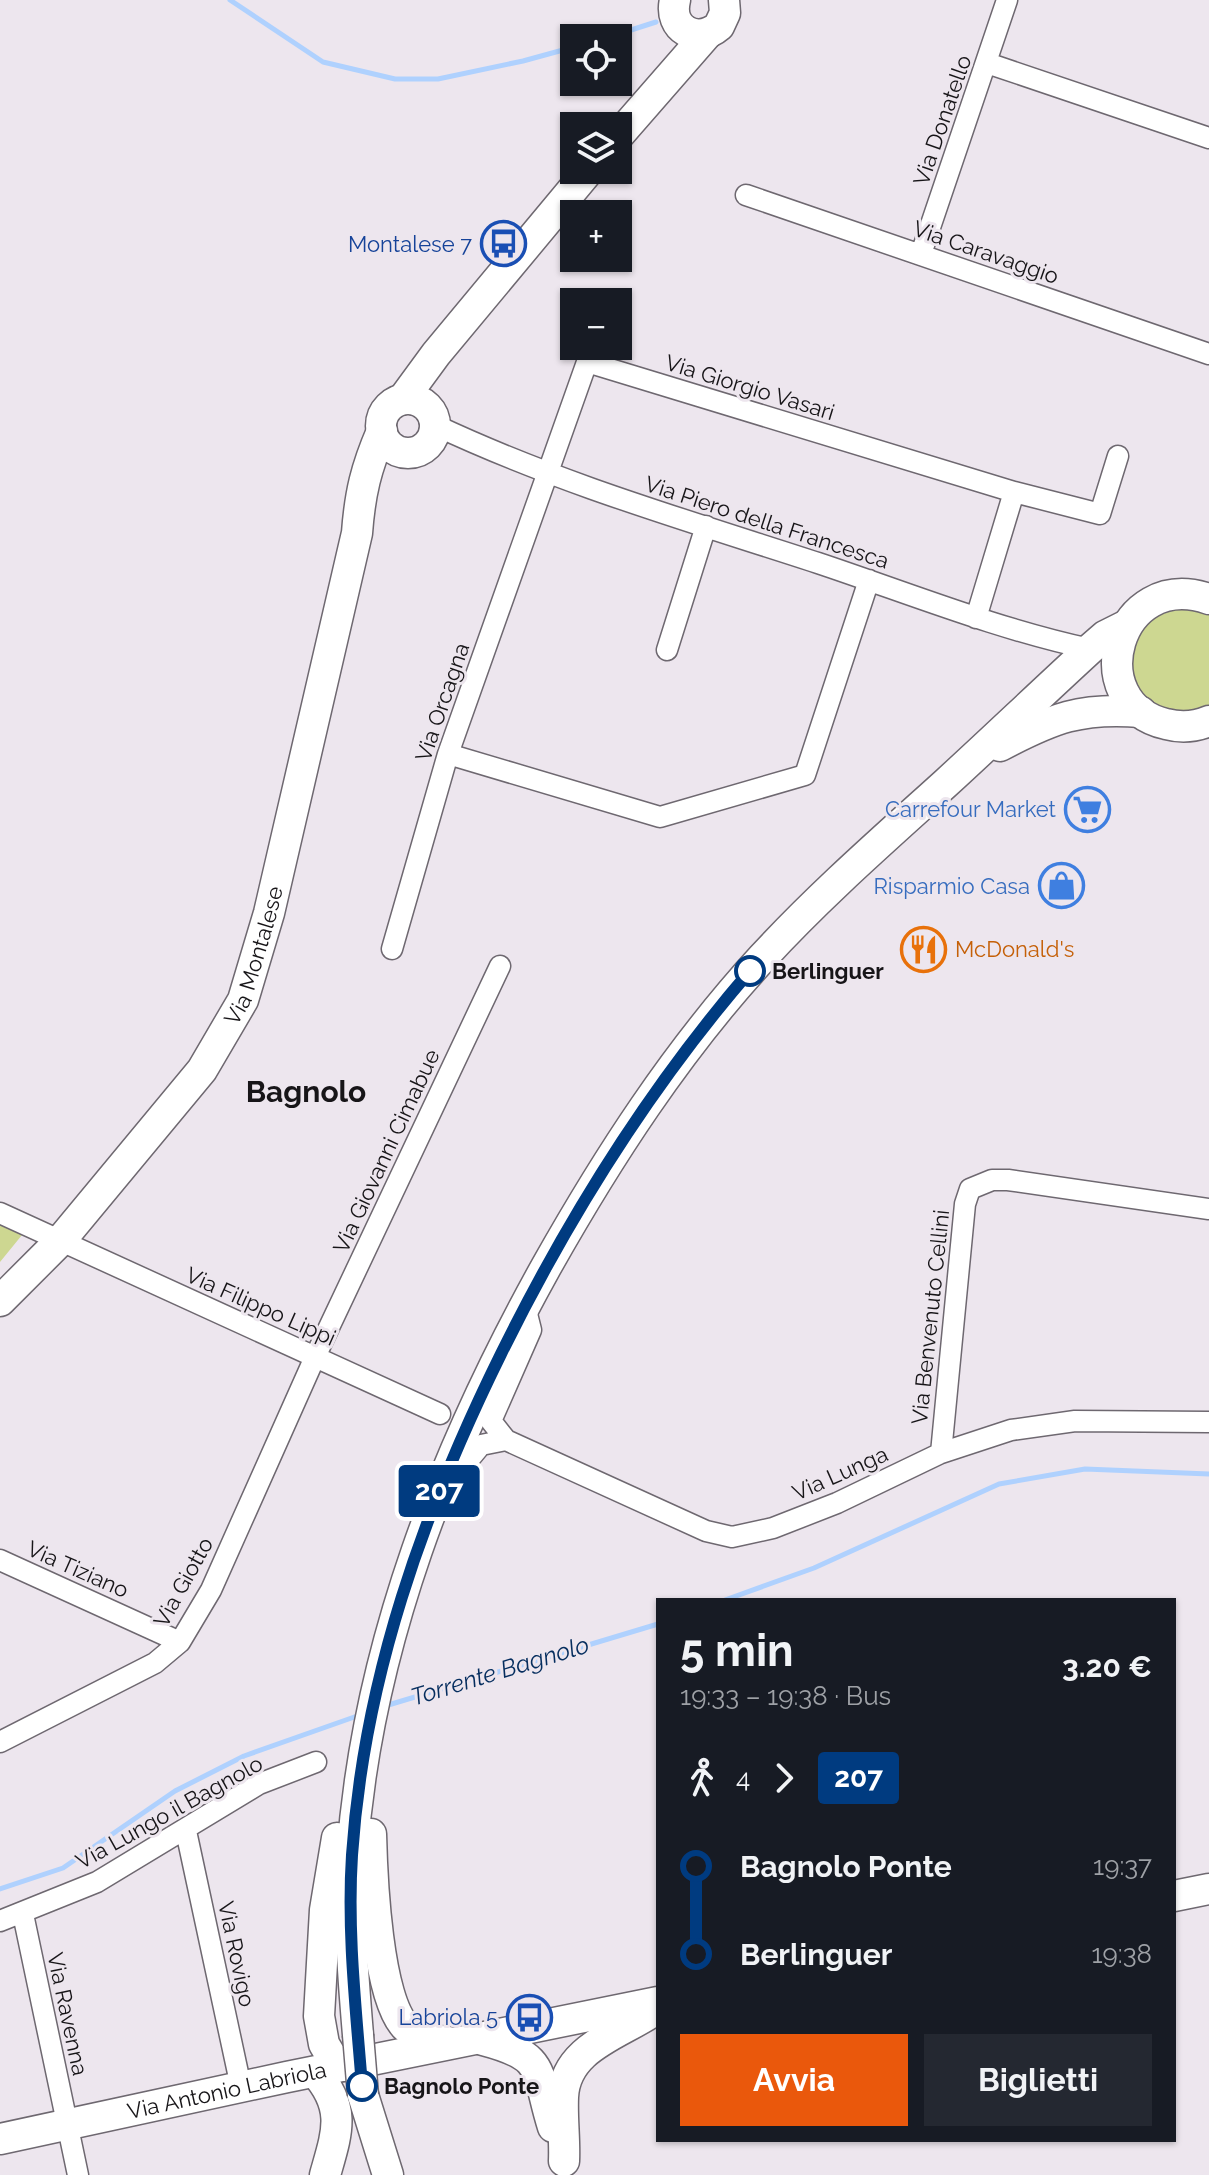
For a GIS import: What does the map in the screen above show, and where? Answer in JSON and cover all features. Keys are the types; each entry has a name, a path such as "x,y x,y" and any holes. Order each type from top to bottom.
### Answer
{"main road":[{"path":"632,119 707,34 719,26 726,2"},
{"path":"674,8 688,33 707,34"},
{"path":"665,79 675,51 674,8"},
{"name":"Via Montalese","path":"357,533 376,491 408,453 430,441 423,412 436,354 577,184"},
{"name":"Via Montalese","path":"0,1301 61,1240 202,1070 243,1000 269,913 357,533 360,493 367,464 382,431 381,423 388,407 423,412"},
{"path":"382,431 391,447 408,453"},
{"path":"1209,570 1176,594 1139,610 1125,626 1118,643 1118,672 1128,698 1141,712 1158,722 1177,727 1209,721"},
{"path":"1176,594 1195,594 1209,599"},
{"path":"371,2175 350,1914 352,1853 365,1748 379,1676 409,1570 435,1500 480,1397 525,1306 585,1197 660,1083 711,1017 821,897 1090,649 1105,636 1125,626"},
{"path":"967,764 1044,722 1082,713 1116,710 1141,712"},
{"path":"315,2072 331,2056 324,2044 319,2016 325,1910 342,1816 365,1748"},
{"path":"360,1784 371,1820 377,1934 398,2015 405,2027 418,2036 512,2047 530,2060 542,2084 565,2168"},
{"path":"1176,1896 1209,1889"},
{"name":"Via Antonio Labriola","path":"0,2139 656,2002"},
{"path":"570,2069 590,2048 656,2009"},
{"path":"319,2016 308,2049 315,2072 332,2097 338,2123 325,2175"},
{"path":"548,2025 568,2051 570,2069 563,2099 565,2168"},
{"path":"363,2095 388,2175"}],"street":[{"name":"Via Donatello","path":"921,254 1007,0"},
{"path":"987,63 1209,138"},
{"name":"Via Caravaggio","path":"746,195 1209,354"},
{"name":"Via Giorgio Vasari","path":"547,474 587,362 1014,492 1100,514 1118,456"},
{"name":"Via Piero della Francesca","path":"423,412 547,474 976,618 1090,649"},
{"name":"Via Orcagna","path":"392,949 448,754 547,474"},
{"path":"976,618 1014,492"},
{"path":"667,650 706,526"},
{"path":"448,754 660,817 805,775 869,580"},
{"name":"Via Giovanni Cimabue","path":"315,1357 500,966"},
{"name":"Via Benvenuto Cellini","path":"941,1453 965,1204 970,1189 992,1180 1008,1180 1209,1209"},
{"name":"Via Filippo Lippi","path":"0,1213 440,1414"},
{"path":"435,1500 481,1445 506,1440 491,1421 531,1330 525,1306"},
{"name":"Via Giotto","path":"0,1742 155,1663 180,1642 211,1590 315,1357"},
{"name":"Via Lunga","path":"506,1440 706,1531 732,1537 773,1528 837,1503 941,1453 1011,1430 1075,1421 1209,1422"},
{"name":"Via Tiziano","path":"0,1560 180,1642"},
{"name":"Via Lungo il Bagnolo","path":"0,1921 97,1882 186,1831 259,1784 316,1762"},
{"name":"Via Rovigo","path":"186,1831 241,2087"},
{"name":"Via Ravenna","path":"23,1914 78,2175"}],"green space":[{"path":"1159,606 1209,607 1209,713 1161,716 1126,679 1131,629"},
{"path":"0,1225 22,1235 0,1262"}],"waterway":[{"path":"230,0 323,62 395,79 438,79 560,51"},
{"path":"632,30 656,22"},
{"name":"Torrente Bagnolo","path":"731,1598 814,1568 999,1484 1085,1469 1209,1474"},
{"name":"Torrente Bagnolo","path":"385,1706 656,1625"},
{"name":"Torrente Bagnolo","path":"0,1889 63,1868 175,1791 244,1756 360,1715"}],"bus line":[{"name":"207","path":"362,2086 350,1914 352,1853 365,1748 379,1676 409,1570 435,1500 480,1397 525,1306 585,1197 660,1083 750,971"}],"place":[{"name":"Montalese 7","path":"503,244"},
{"name":"Carrefour Market","path":"1087,809"},
{"name":"Risparmio Casa","path":"1061,886"},
{"name":"McDonald's","path":"924,949"},
{"name":"Berlinguer","path":"750,971"},
{"name":"Labriola 5","path":"529,2017"},
{"name":"Bagnolo Ponte","path":"362,2086"}],"district":[{"name":"Bagnolo","path":"306,1092"}]}
